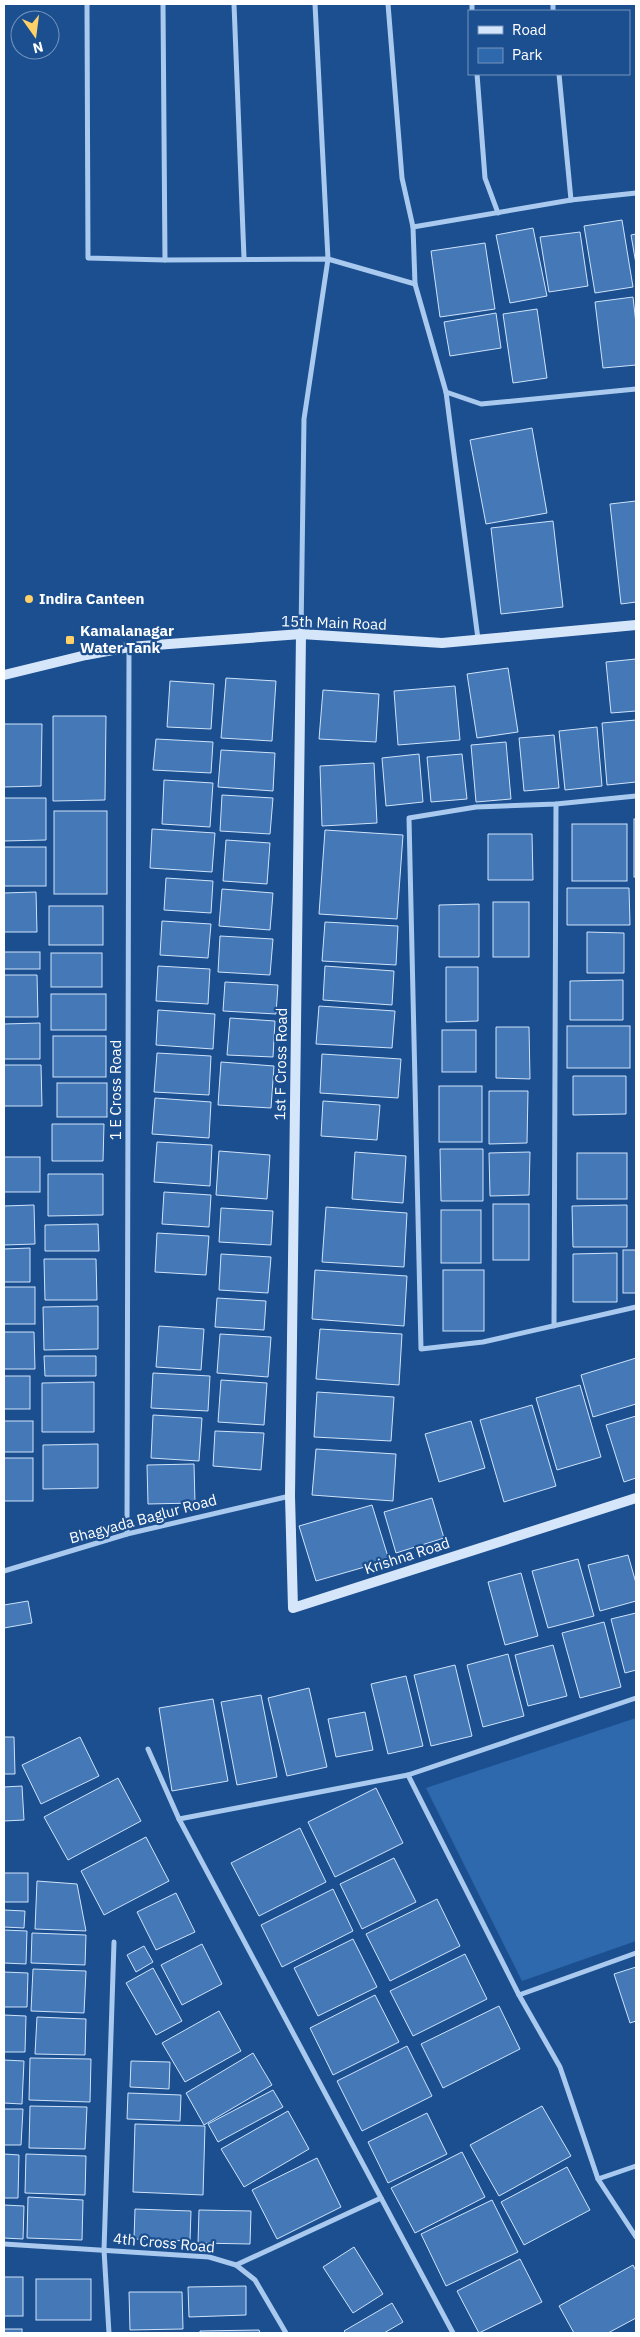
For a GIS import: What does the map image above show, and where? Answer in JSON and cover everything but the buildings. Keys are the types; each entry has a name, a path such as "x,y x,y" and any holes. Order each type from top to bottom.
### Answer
{"street":[{"path":"87,4 88,258 165,260 244,258 328,259 415,284"},
{"path":"163,4 165,260"},
{"path":"234,4 244,258"},
{"path":"302,634 304,419 328,259 315,4"},
{"path":"388,4 402,178 413,227 415,284 446,392 478,639"},
{"path":"477,75 485,178 498,213"},
{"path":"559,75 571,200"},
{"path":"413,227 571,200 636,193"},
{"path":"446,392 481,404 636,389"},
{"name":"15th Main Road","path":"4,675 86,655 129,647 302,634 442,642 636,625"},
{"name":"1st F Cross Road","path":"290,1496 302,634"},
{"name":"1 E Cross Road","path":"127,1534 129,647"},
{"path":"636,796 556,804 476,807 409,818 421,1349 483,1342 636,1307"},
{"path":"554,1326 556,804"},
{"name":"Krishna Road","path":"290,1496 293,1608 636,1498"},
{"name":"Bhagyada Baglur Road","path":"4,1571 127,1534 290,1496"},
{"path":"179,1820 408,1775 636,1698"},
{"path":"148,1749 179,1820 453,2333"},
{"path":"408,1775 519,1994 560,2066 598,2179 636,2238"},
{"path":"109,2333 104,2250 114,1942"},
{"path":"519,1994 636,1953"},
{"path":"598,2179 636,2166"},
{"path":"236,2265 381,2198"},
{"name":"4th Cross Road","path":"4,2244 209,2257 236,2265 255,2280 286,2333"}],"green space":[{"path":"636,1718 636,1941 522,1981 426,1788"}],"place":[{"name":"Indira Canteen","path":"29,599"},
{"name":"Kamalanagar Water Tank","path":"70,640"}]}
